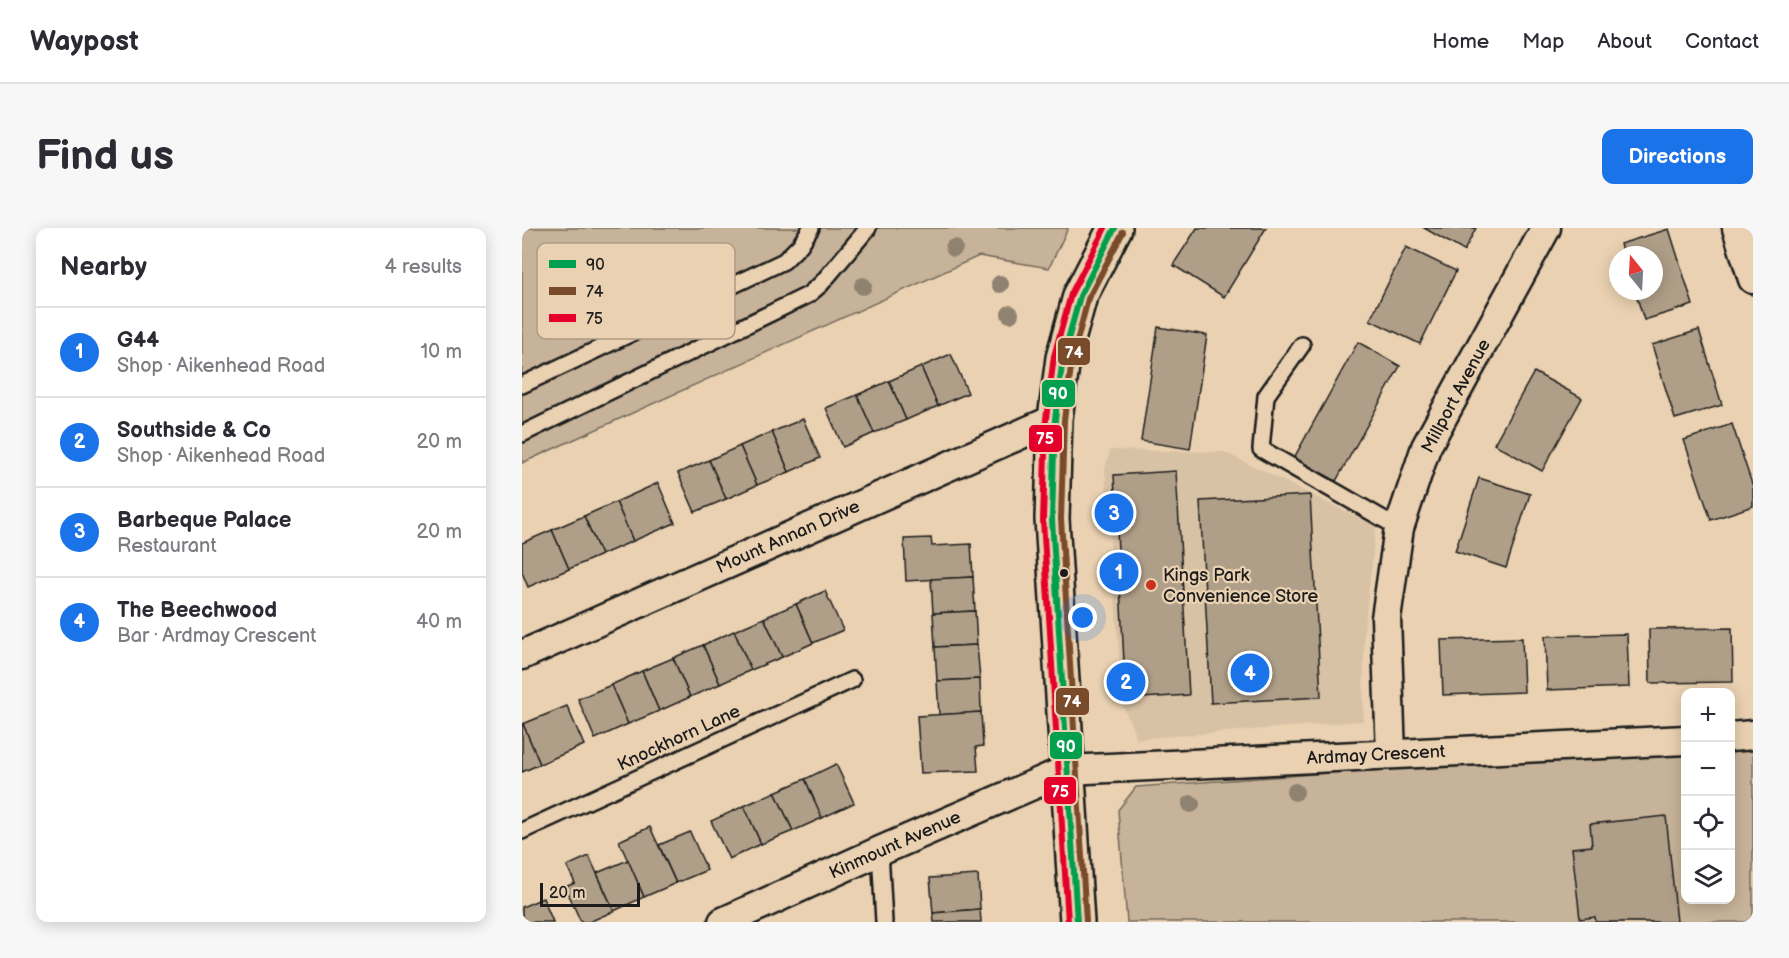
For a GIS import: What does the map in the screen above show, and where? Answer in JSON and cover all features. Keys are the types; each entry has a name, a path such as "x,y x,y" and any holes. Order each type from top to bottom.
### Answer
{"main road":[{"path":"1077,922 1052,519 1054,419 1063,358 1080,296 1115,228"}],"street":[{"name":"Millport Avenue","path":"1391,754 1386,618 1399,528 1426,447 1546,228"},
{"path":"1737,228 1753,279"},
{"name":"Mount Annan Drive","path":"522,655 1054,419"},
{"path":"1735,737 1753,735"},
{"name":"Ardmay Crescent","path":"1067,770 1681,740"},
{"name":"Kinmount Avenue","path":"723,922 1067,770"}],"lane":[{"path":"735,284 783,261 800,245 811,228"},
{"path":"735,330 808,295 821,284 868,228"},
{"path":"522,385 619,339"},
{"path":"522,434 717,339"},
{"path":"1302,345 1266,396 1261,448 1399,528"},
{"name":"Knockhorn Lane","path":"522,831 852,680"},
{"path":"880,851 884,922"}],"shaded area":[{"path":"522,228 1068,228 1049,268 979,256 522,463"},
{"path":"1110,450 1224,452 1376,526 1364,632 1363,721 1137,739 1123,706 1105,469"},
{"path":"1753,744 1753,922 1127,922 1118,810 1136,787 1672,748 1681,748 1681,904 1735,904 1735,746"}],"building":[{"path":"1197,228 1266,228 1224,297 1173,265"},
{"path":"1424,228 1476,228 1464,251"},
{"path":"1669,229 1693,305 1644,320 1638,300 1663,300 1663,246 1621,246 1620,244"},
{"path":"1406,247 1456,271 1420,344 1370,320"},
{"path":"1158,327 1207,335 1190,449 1141,441"},
{"path":"1699,330 1722,405 1675,419 1652,345"},
{"path":"1358,342 1400,366 1336,481 1294,458"},
{"path":"951,354 968,393 938,406 921,367"},
{"path":"921,367 938,406 906,420 889,381"},
{"path":"1534,372 1582,398 1542,471 1494,444"},
{"path":"889,381 906,420 874,433 857,395"},
{"path":"857,395 874,433 843,447 826,408"},
{"path":"803,419 820,458 789,472 772,432"},
{"path":"1732,424 1753,487 1753,506 1711,520 1684,440"},
{"path":"772,432 789,472 757,485 740,446"},
{"path":"740,446 757,485 726,499 709,460"},
{"path":"709,460 726,499 695,512 678,473"},
{"name":"Kings Park Convenience Store","path":"1176,471 1189,695 1126,699 1114,475"},
{"path":"1479,478 1530,494 1506,568 1455,551"},
{"path":"658,483 675,523 633,541 616,502"},
{"path":"1310,495 1321,697 1211,703 1200,501"},
{"path":"616,502 633,541 601,555 584,516"},
{"path":"584,516 601,555 569,569 552,530"},
{"path":"552,530 569,569 528,587 522,572 522,543"},
{"path":"931,538 932,546 971,544 973,577 906,581 904,539"},
{"path":"973,577 975,611 933,613 931,579"},
{"path":"825,591 843,630 813,643 796,604"},
{"path":"796,604 813,643 782,657 764,618"},
{"path":"975,611 977,645 935,647 933,613"},
{"path":"764,618 782,657 751,670 734,631"},
{"path":"1732,628 1733,682 1650,683 1649,629"},
{"path":"734,631 751,670 720,684 703,645"},
{"path":"1627,634 1629,687 1547,690 1545,636"},
{"path":"1522,638 1524,692 1443,695 1441,640"},
{"path":"703,645 720,684 690,697 673,658"},
{"path":"977,645 980,679 937,681 935,647"},
{"path":"673,658 690,697 659,711 642,671"},
{"path":"642,671 659,711 628,724 611,685"},
{"path":"980,679 981,712 939,715 937,681"},
{"path":"611,685 628,724 595,739 578,699"},
{"path":"567,706 584,745 540,764 523,724"},
{"path":"981,712 983,746 976,747 978,771 921,773 917,716"},
{"path":"522,725 540,764 522,772"},
{"path":"836,764 854,803 822,818 805,779"},
{"path":"805,779 822,818 793,831 775,792"},
{"path":"775,792 793,831 761,844 744,806"},
{"path":"744,806 761,844 729,859 711,821"},
{"path":"1666,816 1677,922 1596,922 1595,917 1580,919 1572,848 1592,846 1590,824"},
{"path":"650,827 676,883 644,897 619,841"},
{"path":"690,832 707,870 676,883 659,845"},
{"path":"589,856 614,911 589,922 581,922 565,887 575,883 567,866"},
{"path":"628,860 644,897 614,911 597,873"},
{"path":"978,875 980,909 933,913 930,878"},
{"path":"543,898 553,922 522,922 522,907"},
{"path":"980,909 981,922 934,922 933,913"}],"transit line":[{"name":"75","path":"1068,922 1043,520 1046,419 1054,356 1071,294 1105,228"},
{"name":"90","path":"1077,922 1052,519 1055,419 1063,358 1080,296 1115,228"},
{"name":"74","path":"1086,921 1061,519 1064,420 1072,360 1088,299 1123,232"}],"place":[{"name":"Barbeque Palace","path":"1114,513"},
{"name":"G44","path":"1119,572"},
{"name":"Kings Park Convenience Store","path":"1151,585"},
{"name":"The Beechwood","path":"1250,673"},
{"name":"Southside & Co","path":"1126,682"}]}
